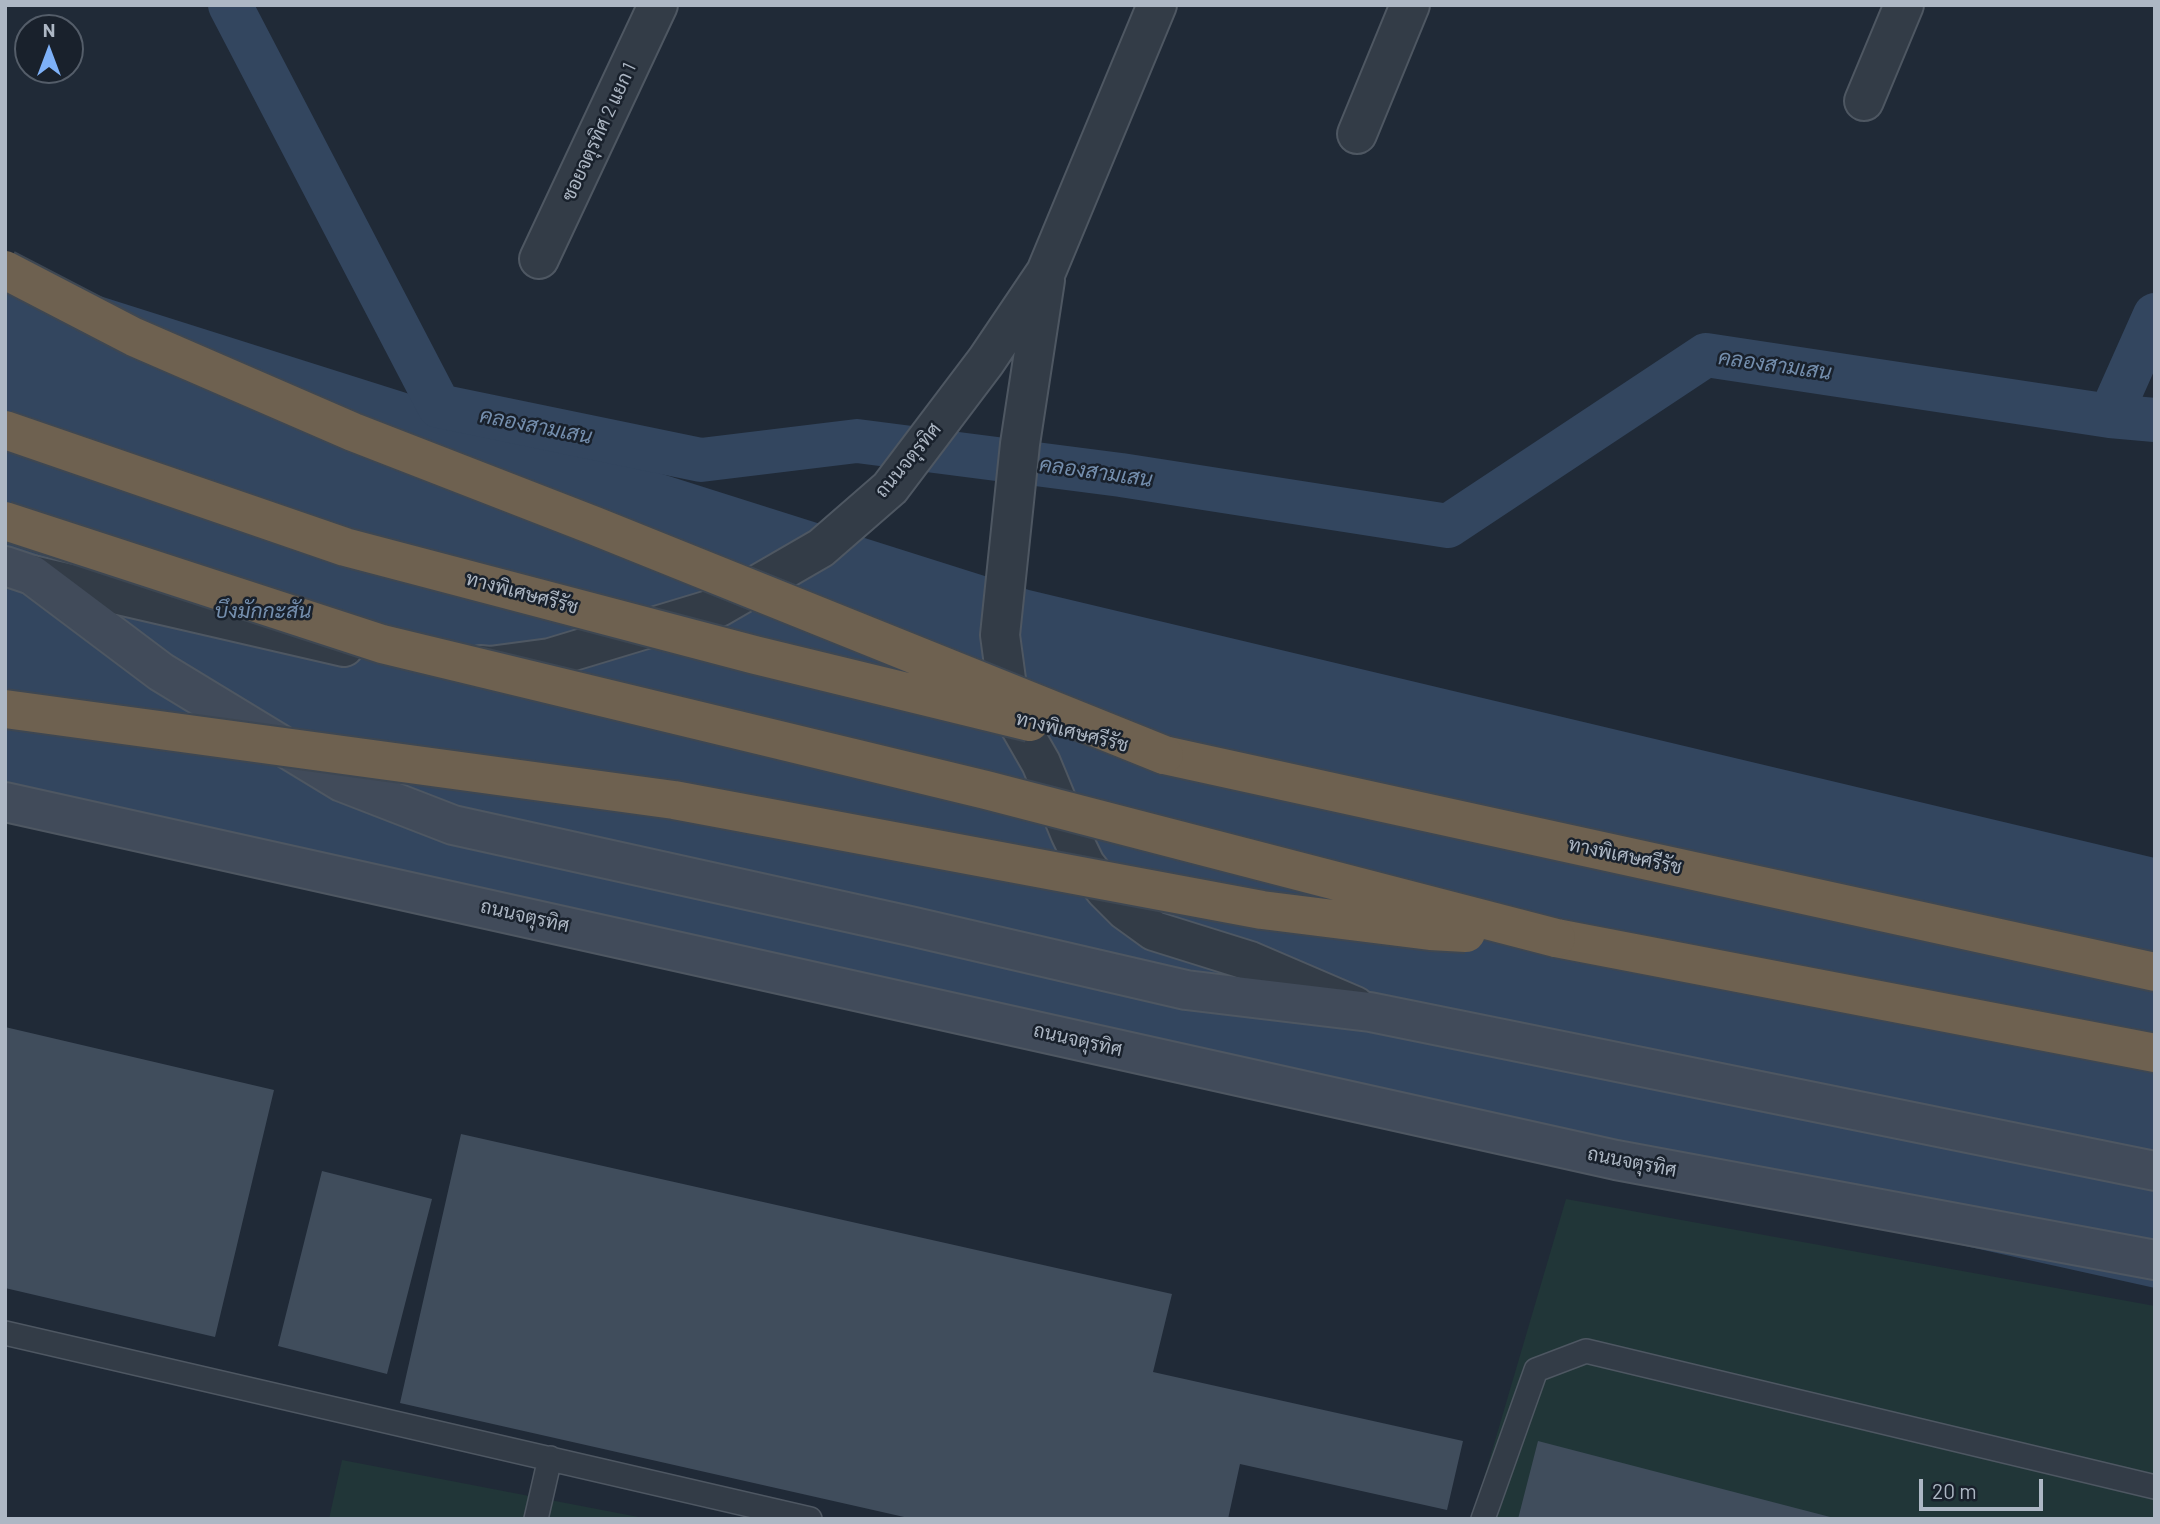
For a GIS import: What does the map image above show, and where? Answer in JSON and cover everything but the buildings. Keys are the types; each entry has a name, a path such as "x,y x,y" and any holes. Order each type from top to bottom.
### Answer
{"highway":[{"path":"5,270 134,337 353,432 595,526 1164,755"},
{"name":"ทางพิเศษศรีรัช","path":"5,429 345,547 741,651 1164,755 2155,972"},
{"path":"5,521 382,644 999,793 1556,938 2155,1053"},
{"path":"5,709 674,800 1262,909 1430,931 1556,938"}],"main road":[{"name":"ถนนจตุรทิศ","path":"19,570 161,672 342,782 453,825 1185,990 1370,1012 2155,1171"},
{"name":"ถนนจตุรทิศ","path":"5,802 1616,1160 2155,1260"}],"street":[{"name":"ซอยจตุรทิศ 2 แยก 1","path":"539,260 658,5"},
{"name":"ถนนจตุรทิศ","path":"19,570 376,654 490,666 550,658 719,607 821,548 890,488 986,361 1046,272 1157,5"},
{"path":"1357,134 1410,5"},
{"path":"1864,101 1903,5"},
{"name":"ถนนจตุรทิศ","path":"1046,272 1018,456 1000,635 1010,709 1041,763 1085,864 1125,910 1154,931 1250,961 1370,1012"}],"lane":[{"path":"5,1333 810,1519"},
{"path":"1483,1519 1536,1370 1586,1351 2155,1487"},
{"path":"536,1519 550,1458"}],"green space":[{"path":"1566,1199 2155,1306 2155,1519 1472,1519"},
{"path":"342,1460 649,1519 329,1519"}],"water":[{"name":"บึงมักกะสัน","path":"5,266 1029,590 2155,858 2155,1288 5,812"}],"waterway":[{"name":"คลองสามเสน","path":"230,5 439,406 701,460 857,441 1121,475 1448,526 1706,355 2110,416 2155,420"},
{"path":"2110,416 2155,315"}]}
